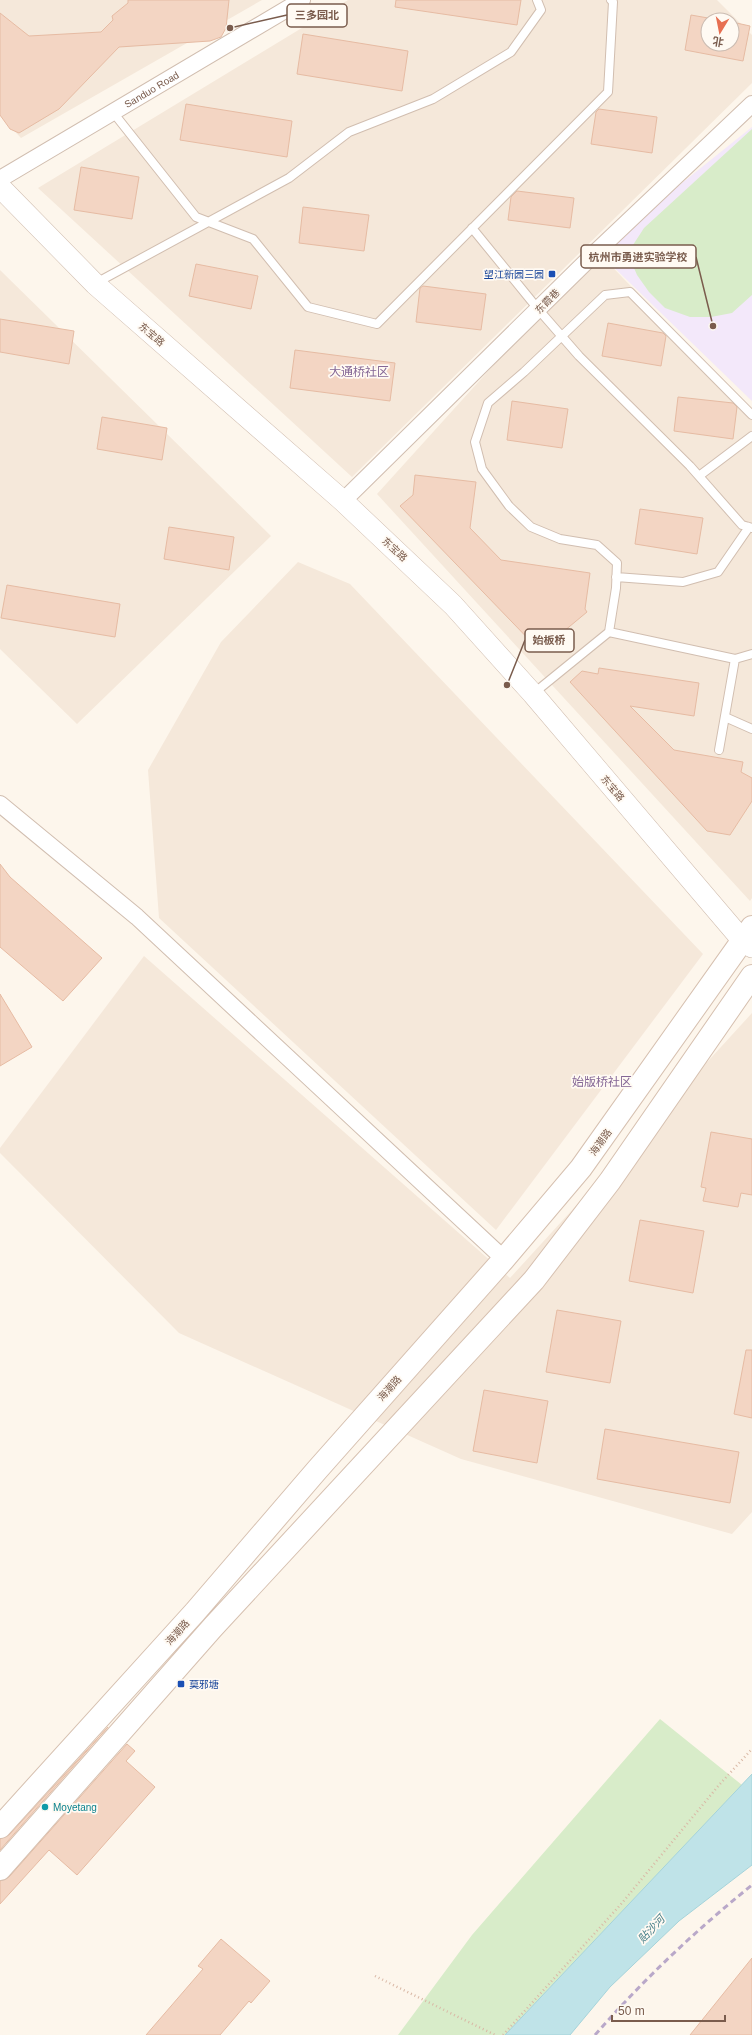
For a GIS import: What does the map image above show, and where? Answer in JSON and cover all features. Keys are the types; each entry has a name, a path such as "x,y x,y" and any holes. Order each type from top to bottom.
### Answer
{"main road":[{"name":"海潮路","path":"0,1827 195,1612 316,1470 504,1259 581,1168 749,939"},
{"path":"0,1869 212,1627 534,1280 610,1181 752,976"}],"street":[{"name":"Sanduo Road","path":"0,179 112,111 302,0"},
{"name":"东霞巷","path":"343,501 538,309 752,104"},
{"name":"东宝路","path":"0,187 95,284 343,501 453,605 749,939"},
{"path":"0,804 137,917 504,1259"}],"lane":[{"path":"95,284 289,178 348,132 433,99 511,52 541,10 537,0"},
{"path":"112,111 196,217 252,239 308,307 377,324 608,92 613,2 611,0"},
{"path":"472,228 562,336 699,476 742,525 750,527 718,572 683,582 616,577"},
{"path":"533,694 609,632 617,563 597,545 560,539 532,527 509,506 482,469 475,442 488,403 604,296 630,292 752,415"},
{"path":"699,476 752,436"},
{"path":"609,632 735,659 752,654"},
{"path":"719,750 735,659"},
{"path":"725,717 752,729"}],"path":[{"path":"503,2035 622,1903 719,1785 752,1749"},
{"path":"375,1976 495,2035"}],"shaded area":[{"path":"0,0 262,0 21,138 0,116"},
{"path":"348,0 717,0 729,12 700,12 700,52 740,52 740,23 752,35 752,83 352,477 38,188"},
{"path":"752,127 752,401 597,251"},
{"name":"望江新园三园","path":"597,251 752,412 752,898 750,901 377,494"},
{"path":"0,270 271,536 77,724 0,649"},
{"path":"298,562 350,584 703,954 496,1230 159,918 148,770 221,642"},
{"path":"144,956 510,1278 752,1013 752,1512 732,1534 461,1459 179,1333 0,1153 0,1148"}],"green space":[{"path":"752,129 752,295 732,313 711,317 690,317 665,308 649,292 637,275 631,261 633,245 644,228"},
{"path":"660,1719 742,1785 505,2035 398,2035 472,1935"}],"water":[{"name":"贴沙河","path":"752,1774 752,1865 679,1921 610,1987 570,2035 505,2035"}],"building":[{"path":"128,0 229,0 226,28 221,37 210,41 119,47 59,109 19,133 10,129 0,115 0,13 29,36 101,32 113,20 112,16 128,3"},
{"path":"396,0 521,0 517,25 395,7"},
{"path":"691,15 700,17 700,52 740,52 740,24 750,26 743,61 685,50"},
{"path":"303,34 408,51 402,91 297,74"},
{"path":"186,104 292,121 287,157 180,140"},
{"path":"599,109 657,117 652,153 591,144 596,112"},
{"path":"81,167 139,177 132,219 74,210"},
{"path":"517,191 574,198 570,228 508,220 511,197"},
{"path":"303,207 369,215 364,251 299,243"},
{"path":"196,264 258,276 251,309 189,296"},
{"path":"423,286 486,294 481,330 416,322 420,288"},
{"path":"0,319 74,331 69,364 0,352"},
{"path":"608,323 663,333 666,336 661,366 602,356"},
{"path":"295,350 395,363 390,401 290,388"},
{"path":"678,397 733,403 737,407 733,439 674,431"},
{"path":"512,401 568,409 562,448 507,440"},
{"path":"102,417 167,428 162,460 97,449"},
{"path":"415,475 476,482 470,528 501,560 590,573 585,609 587,612 540,651 400,506 413,495"},
{"path":"640,509 703,518 697,554 635,544"},
{"path":"169,527 234,537 229,570 164,559"},
{"path":"7,585 120,604 115,637 1,618"},
{"path":"599,668 699,683 694,716 630,706 674,750 743,762 741,772 752,778 752,801 730,835 707,831 570,682 582,671 598,674"},
{"path":"0,864 10,877 102,958 63,1001 0,947"},
{"path":"0,994 32,1047 0,1066"},
{"path":"711,1132 752,1139 752,1195 741,1193 738,1207 703,1201 706,1188 701,1187"},
{"path":"640,1220 704,1231 693,1293 629,1281"},
{"path":"557,1310 621,1321 610,1383 546,1372"},
{"path":"746,1350 752,1350 752,1418 734,1414"},
{"path":"484,1390 548,1401 537,1463 473,1451"},
{"path":"605,1429 739,1452 730,1503 597,1479"},
{"path":"108,1727 0,1850 0,1839 9,1835"},
{"path":"127,1744 135,1751 126,1761 155,1787 77,1875 49,1850 0,1904 0,1881 9,1877"},
{"path":"221,1939 270,1981 251,2003 249,2001 220,2035 146,2035 203,1969 198,1966"},
{"path":"752,1958 752,2035 690,2035"}],"railway":[{"path":"595,2035 651,1975 710,1920 752,1885"}],"place":[{"name":"三多园北","path":"230,28"},
{"name":"望江新园三园","path":"552,274"},
{"name":"杭州市勇进实验学校","path":"713,326"},
{"name":"始板桥","path":"507,685"},
{"name":"莫邪塘","path":"181,1684"},
{"name":"Moyetang","path":"45,1807"}],"district":[{"name":"大通桥社区","path":"359,372"},
{"name":"始版桥社区","path":"602,1082"}]}
